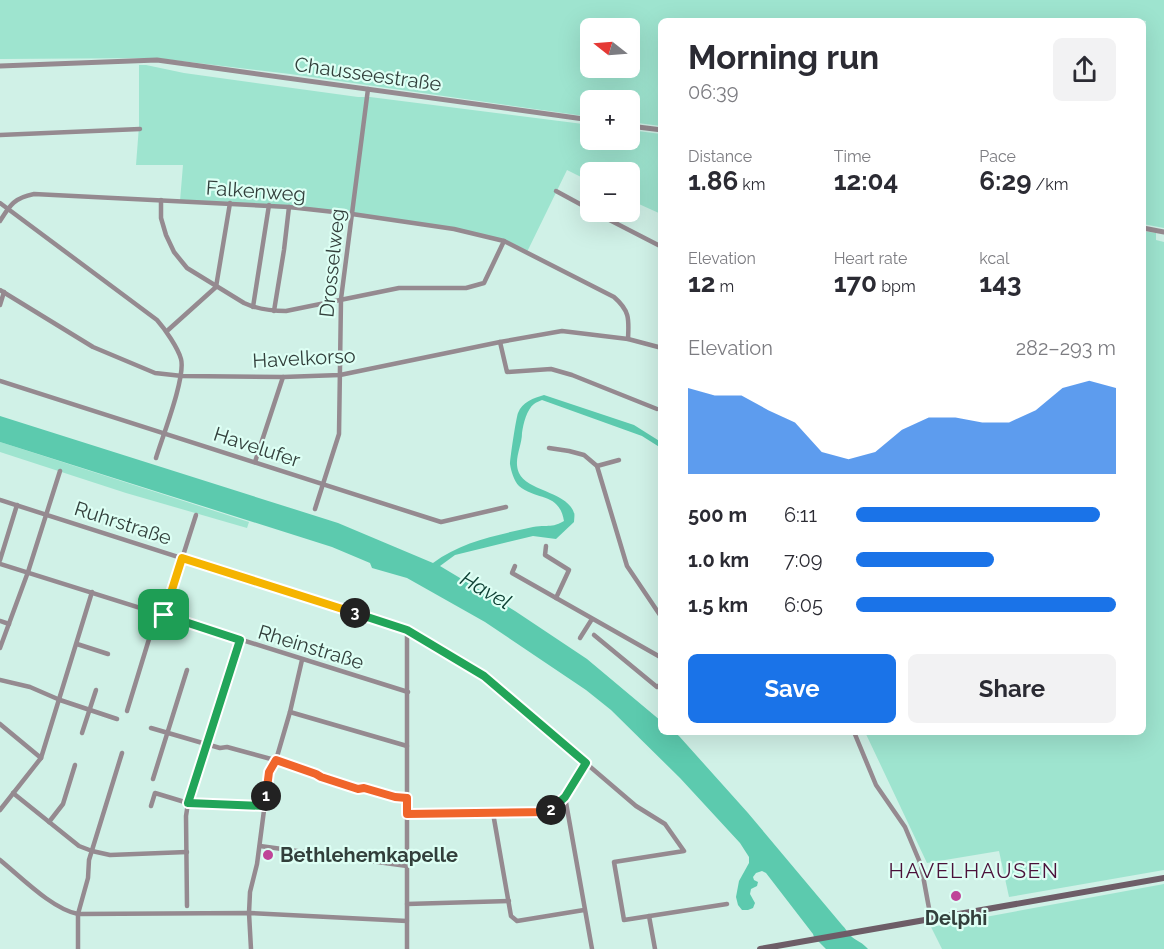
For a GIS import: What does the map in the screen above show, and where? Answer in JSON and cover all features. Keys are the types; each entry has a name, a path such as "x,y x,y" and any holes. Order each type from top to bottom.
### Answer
{"main road":[{"path":"760,949 1164,878"}],"street":[{"name":"Chausseestraße","path":"0,66 157,60 580,118"},
{"name":"Drosselweg","path":"315,509 339,434 341,299 368,89"},
{"path":"640,127 658,130"},
{"path":"0,135 140,129"},
{"path":"556,191 580,204"},
{"name":"Falkenweg","path":"8,208 21,196 34,195 230,203 352,214 454,229 504,242 614,297 624,306 629,318 628,339"},
{"path":"161,200 161,218 166,235 174,252 187,268 253,307 274,311 286,311 399,288 466,288 484,283 504,242"},
{"path":"0,203 157,320 167,331 182,359 182,376 156,458"},
{"path":"167,331 216,287 230,203"},
{"path":"253,307 269,205"},
{"path":"274,311 288,207"},
{"path":"0,221 8,208"},
{"path":"614,222 658,245"},
{"path":"1146,229 1164,232"},
{"path":"0,305 2,291"},
{"name":"Havelkorso","path":"2,291 93,347 155,373 182,376 340,375 562,331 628,339 658,347"},
{"path":"500,342 507,372 551,369 572,375 657,409"},
{"path":"255,462 283,377"},
{"name":"Havelufer","path":"0,381 441,522 506,507"},
{"path":"549,448 584,455 597,466 627,566 658,612"},
{"path":"597,466 619,460"},
{"path":"0,648 28,572 60,471"},
{"name":"Ruhrstraße","path":"0,500 407,630 484,676 636,806 665,824 684,851 614,862 624,921 649,916"},
{"path":"0,562 17,505"},
{"path":"164,615 196,514"},
{"path":"546,546 545,555 569,570 556,598"},
{"name":"Rheinstraße","path":"0,562 408,692"},
{"path":"515,566 512,573 658,656"},
{"path":"0,810 41,758 92,592"},
{"path":"127,711 158,613"},
{"path":"580,638 592,619"},
{"path":"0,621 9,624"},
{"path":"407,630 407,949"},
{"path":"594,635 658,686"},
{"path":"187,906 186,816 188,803 240,640"},
{"path":"77,644 108,654"},
{"path":"251,949 250,892 260,846 269,772 276,760 302,660"},
{"path":"153,779 187,670"},
{"path":"0,680 30,687 60,700 117,719"},
{"path":"82,733 96,690"},
{"path":"290,711 407,746"},
{"path":"0,724 41,758"},
{"path":"151,728 220,748 227,747 276,760 358,789 364,788 407,798"},
{"path":"855,735 876,784 906,828 921,864 931,919"},
{"path":"78,949 78,914 88,878 89,860 122,753"},
{"path":"407,814 549,812 565,797 586,763"},
{"path":"49,822 63,804 75,765"},
{"path":"13,793 79,846 92,851 110,855 187,852"},
{"path":"151,806 155,793 188,803 265,806"},
{"path":"565,797 592,949"},
{"path":"494,813 511,916 517,921 584,910"},
{"path":"260,846 407,866"},
{"path":"0,860 58,906 78,914 249,913 406,921"},
{"path":"407,903 509,901"},
{"path":"655,949 649,916 727,904"}],"shaded area":[{"path":"0,0 1164,0 1164,228 1146,225 1146,18 658,18 658,126 640,123 640,90 580,90 580,115 290,74 156,58 0,59"},
{"path":"139,65 146,65 184,73 358,97 580,124 580,150 640,150 640,131 658,134 658,213 640,205 640,162 580,162 580,176 567,170 527,252 504,241 454,229 352,214 180,201 183,165 136,165 139,126"},
{"path":"1146,231 1156,233 1156,240 1164,242 1164,870 1009,897 999,851 927,863 866,735 1146,735"},
{"path":"544,395 634,425 658,440 658,446 642,436 542,400 536,403 529,409 524,421 517,468 523,479 530,484 564,500 574,513 574,522 556,539 533,536 455,555 440,566 515,611 587,659 658,718 658,735 679,736 748,813 850,935 868,949 826,949 814,937 766,873 762,871 753,877 758,882 757,886 751,889 750,894 755,903 753,908 742,910 736,897 739,881 749,863 749,857 740,843 680,778 611,710 586,690 485,622 407,578 372,568 370,563 332,547 0,442 0,416 338,523 433,563 468,544 564,521 557,505 552,501 519,486 510,464 518,413 522,406"},
{"path":"0,442 249,522 247,528 126,493 0,452"},
{"path":"1164,884 1164,949 942,949 931,927"}],"place":[{"name":"Bethlehemkapelle","path":"268,855"},
{"name":"Delphi","path":"956,896"}],"district":[{"name":"HAVELHAUSEN","path":"974,870"}],"route":[{"path":"182,558 407,630 484,676 586,763 565,797 549,812 407,814 407,798 364,788 358,789 276,760 269,772 265,806 188,803 240,640 164,615 182,558"}],"water label":[{"name":"Havel","path":"486,590"}]}
